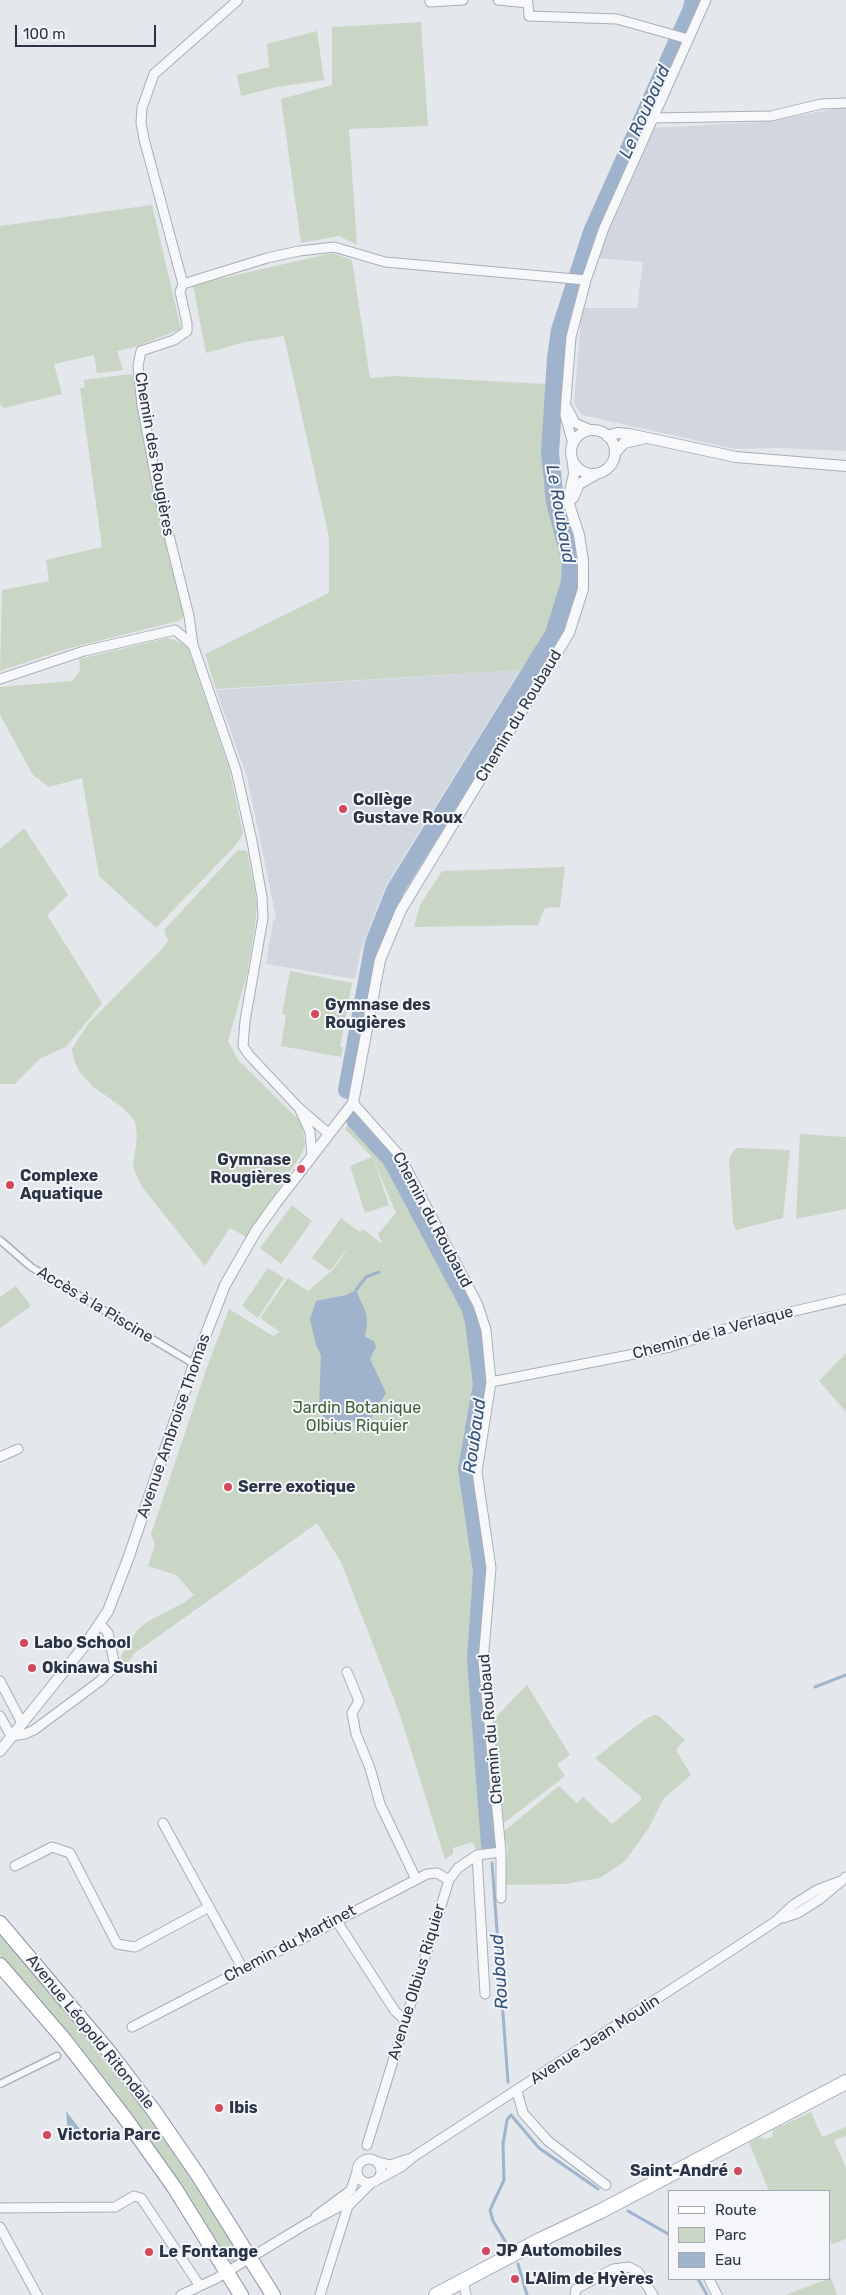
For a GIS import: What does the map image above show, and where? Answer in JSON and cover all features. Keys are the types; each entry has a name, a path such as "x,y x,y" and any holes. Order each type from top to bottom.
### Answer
{"main road":[{"name":"Avenue Léopold Ritondale","path":"0,1923 85,2023 149,2104 198,2174 273,2295"},
{"name":"Avenue Léopold Ritondale","path":"0,1965 63,2038 125,2118 174,2187 241,2295"},
{"path":"540,2240 598,2203 846,2074"},
{"path":"436,2295 540,2240 601,2212 846,2082"}],"street":[{"path":"238,0 154,74 142,108 141,123 144,139 182,284 267,258 299,251 334,247 385,262 584,279"},
{"path":"430,0 430,2 464,0"},
{"path":"498,0 528,2 529,16 618,19 688,39"},
{"path":"566,399 572,420 607,436 613,442 615,454 608,469 595,474 582,472 574,463 571,454 572,444 565,415 566,399 571,337 584,279 604,228 706,0"},
{"path":"652,118 771,116 821,104 846,103"},
{"name":"Chemin des Rougières","path":"182,284 180,292 187,331 174,340 141,351 138,366 142,405 159,495 189,616 193,645"},
{"path":"572,444 579,435 591,430"},
{"path":"607,436 622,433 727,456 846,466"},
{"path":"615,454 631,440 651,440"},
{"name":"Chemin du Roubaud","path":"574,463 574,474 568,501 575,518"},
{"name":"Chemin du Roubaud","path":"501,1898 501,1852 483,1661 491,1568 477,1472 491,1382 486,1330 478,1305 400,1156 353,1103 380,960 401,910 556,655 577,612 583,588 582,561 575,518 574,493 582,481 595,474"},
{"path":"0,679 84,651 175,630 193,645 236,770 262,897 263,918 245,1022 243,1046 249,1055 327,1137"},
{"name":"Avenue Ambroise Thomas","path":"0,1751 100,1624 116,1595 194,1364 217,1304 240,1258 266,1217 353,1103"},
{"path":"299,1108 310,1132 312,1155"},
{"path":"310,1132 327,1137"},
{"name":"Accès à la Piscine","path":"0,1240 31,1267 194,1364"},
{"name":"Chemin de la Verlaque","path":"491,1382 670,1347 748,1322 846,1299"},
{"path":"0,1457 18,1449"},
{"path":"0,1716 11,1736 34,1730 100,1681 115,1666 108,1633 100,1624"},
{"path":"347,1672 359,1702 352,1713 356,1734 370,1768 380,1804 416,1879"},
{"path":"0,1681 22,1722"},
{"path":"163,1823 243,1969"},
{"path":"15,1866 52,1847 70,1853 117,1944 135,1947 210,1907"},
{"name":"Avenue Olbius Riquier","path":"367,2145 449,1880 458,1868 477,1855 501,1852"},
{"path":"477,1855 485,1994"},
{"name":"Chemin du Martinet","path":"132,2026 416,1879 427,1874 437,1873 449,1880"},
{"name":"Avenue Jean Moulin","path":"375,2181 401,2167 413,2157 776,1921 798,1913 820,1899 842,1880"},
{"path":"336,1920 395,2011 405,2020"},
{"path":"0,2084 56,2056"},
{"path":"517,2091 523,2113 548,2141 606,2185"},
{"name":"Avenue Jean Moulin","path":"374,2161 390,2164 413,2157"},
{"path":"181,2295 251,2259 306,2224 351,2190 362,2162 374,2161 380,2169 375,2181 352,2200 306,2224"},
{"path":"357,2172 363,2182 375,2181"},
{"path":"0,2208 115,2207 137,2196 141,2198 200,2286"},
{"path":"320,2295 348,2206 352,2200"},
{"path":"0,2227 37,2295"},
{"path":"575,2295 576,2289 613,2269 629,2267 638,2272 653,2295"},
{"path":"709,2280 717,2295"},
{"path":"463,2281 466,2295"}],"shaded area":[{"path":"846,107 846,451 780,448 735,449 582,415 574,403 582,308 637,308 643,262 597,258 655,128 763,122"},
{"name":"Collège Gustave Roux","path":"520,670 386,885 361,949 355,979 266,964 273,921 276,917 247,777 216,690"}],"green space":[{"path":"421,22 428,126 349,129 357,245 339,236 301,243 281,99 332,85 332,27"},
{"path":"317,31 324,80 277,87 241,96 237,75 269,67 267,44"},
{"path":"152,205 181,329 135,347 117,351 123,370 97,373 94,355 54,364 62,394 4,408 0,404 0,226"},
{"path":"332,253 352,260 370,378 394,376 546,384 544,459 566,559 565,580 549,632 520,670 216,689 205,654 329,593 329,537 284,336 245,342 206,353 193,285"},
{"path":"131,374 136,378 184,614 183,618 178,621 66,649 0,671 2,590 49,581 46,560 102,547 80,388 85,387 83,380"},
{"path":"168,638 180,642 188,648 229,768 243,834 235,846 156,928 99,876 82,778 49,787 33,775 0,715 0,687 72,681 80,671 79,659"},
{"path":"24,828 68,895 47,915 102,1003 66,1047 41,1058 15,1084 0,1084 0,849"},
{"path":"238,850 247,851 257,901 255,927 247,974 228,1041 238,1060 298,1119 303,1129 305,1145 301,1155 246,1237 230,1228 205,1266 142,1187 133,1167 137,1137 135,1121 122,1107 92,1086 79,1071 72,1049 88,1024 168,941 164,930"},
{"path":"565,867 560,907 545,908 538,925 414,927 420,905 442,871"},
{"name":"Gymnase des Rougières","path":"290,971 352,983 340,1047 343,1047 341,1057 281,1046 286,1015 282,1014"},
{"name":"Jardin Botanique Olbius Riquier","path":"350,1122 389,1169 466,1315 471,1339 476,1382 474,1403 462,1462 462,1483 476,1570 469,1661 486,1850 476,1849 472,1842 453,1848 453,1854 445,1859 399,1712 341,1562 317,1523 132,1655 124,1667 121,1656 138,1629 194,1595 176,1575 148,1566 155,1544 151,1534 206,1370 229,1309 273,1336 280,1332 260,1318 288,1278 308,1291 336,1266 351,1244 330,1271 312,1258 341,1218 360,1232 363,1229 382,1244 378,1234 396,1213 373,1158 389,1205 365,1213 350,1166 372,1157 345,1129"},
{"path":"800,1134 846,1137 846,1209 796,1219"},
{"path":"736,1148 790,1150 783,1218 736,1230 733,1223 729,1158"},
{"path":"292,1205 312,1221 281,1264 260,1248"},
{"path":"268,1268 284,1278 258,1318 242,1306"},
{"path":"16,1286 31,1306 0,1328 0,1297"},
{"path":"846,1353 846,1412 819,1381"},
{"path":"527,1685 570,1755 557,1764 565,1776 504,1823 493,1720"},
{"path":"654,1715 659,1716 685,1740 676,1750 691,1775 664,1798 648,1829 625,1861 600,1878 566,1884 503,1885 508,1849 503,1832 559,1786 577,1803 583,1797 612,1824 641,1800 641,1797 595,1758 644,1720"},
{"path":"0,1936 44,1985 147,2114 200,2192 242,2260 233,2266 178,2181 119,2097 75,2040 0,1955"},
{"path":"811,2112 822,2137 846,2127 846,2136 834,2140 846,2168 846,2239 832,2244 831,2242 831,2190 769,2190 749,2143 759,2137 765,2139 772,2137 773,2130"},
{"path":"831,2278 837,2295 785,2295 826,2280 831,2280"}],"water":[{"path":"356,1290 366,1313 365,1337 374,1341 376,1347 370,1359 386,1393 369,1422 363,1425 351,1420 341,1421 338,1426 335,1425 335,1422 324,1418 319,1407 321,1355 316,1345 310,1319 316,1301 346,1295"},
{"path":"66,2111 86,2137 85,2139 68,2132"}],"waterway":[{"name":"Le Roubaud","path":"347,1090 374,943 395,890 554,634 570,582 571,562 555,502 550,453 556,358 560,330 592,232 691,11 694,0"},
{"name":"Roubaud","path":"355,1120 390,1158 470,1307 474,1322 482,1384 467,1469 482,1571 476,1659 490,1845"},
{"path":"356,1290 366,1277 379,1272"},
{"path":"335,1433 336,1425"},
{"path":"815,1687 846,1675"},
{"name":"Roubaud","path":"492,1863 508,2082"},
{"path":"508,2246 493,2221 490,2210 504,2180 503,2144 507,2120 511,2115 539,2148 598,2189"},
{"name":"Roubaud","path":"628,2211 668,2234"},
{"path":"518,2264 527,2295"},
{"name":"Roubaud","path":"699,2280 707,2295"}],"place":[{"name":"Collège Gustave Roux","path":"343,809"},
{"name":"Gymnase des Rougières","path":"315,1014"},
{"name":"Gymnase Rougières","path":"301,1169"},
{"name":"Complexe Aquatique","path":"10,1185"},
{"name":"Serre exotique","path":"228,1487"},
{"name":"Labo School","path":"24,1643"},
{"name":"Okinawa Sushi","path":"32,1668"},
{"name":"Ibis","path":"219,2108"},
{"name":"Victoria Parc","path":"47,2135"},
{"name":"Saint-André","path":"738,2171"},
{"name":"JP Automobiles","path":"486,2251"},
{"name":"Le Fontange","path":"149,2252"},
{"name":"L'Alim de Hyères","path":"515,2279"}]}
